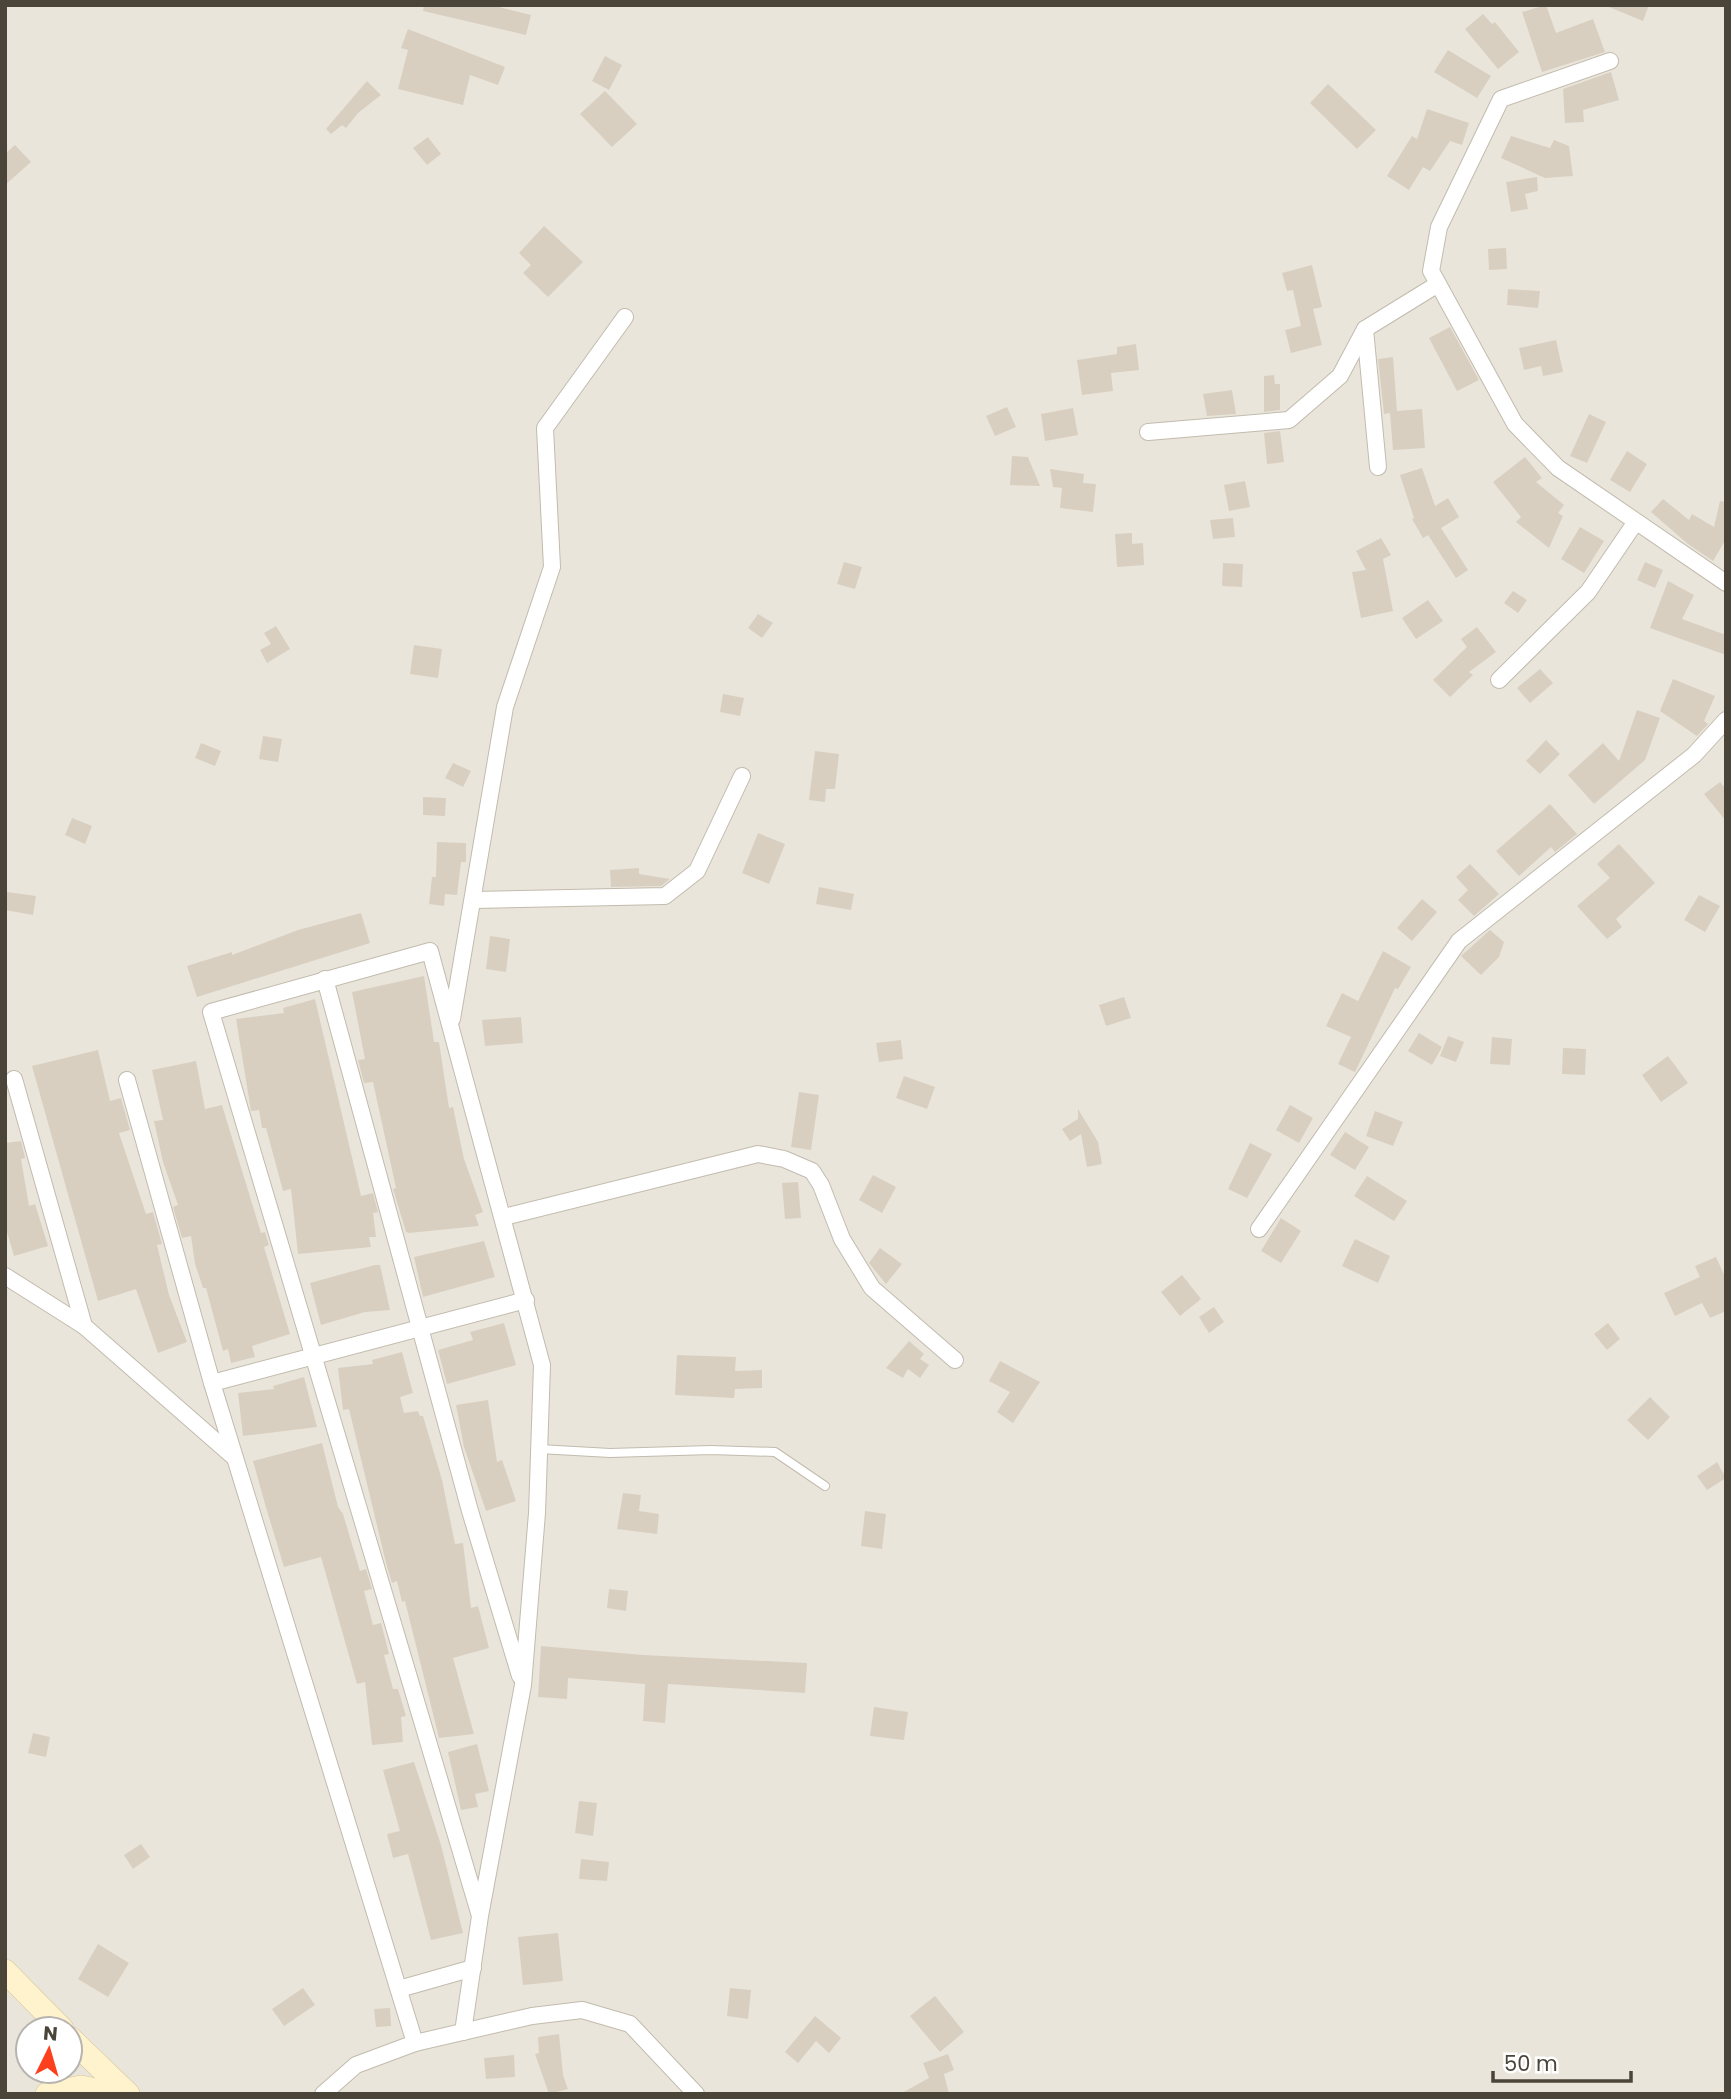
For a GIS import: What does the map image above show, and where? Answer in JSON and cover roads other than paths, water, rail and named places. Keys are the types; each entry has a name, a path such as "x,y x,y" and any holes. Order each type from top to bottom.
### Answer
{"main road":[{"path":"5,1971 48,2015"},
{"path":"84,2052 128,2094"},
{"path":"47,2094 81,2088 115,2094"}],"street":[{"path":"1610,61 1501,99 1439,227 1431,271 1515,424 1558,468 1726,583"},
{"path":"1148,432 1289,420 1340,376 1365,329 1438,284"},
{"path":"451,1023 505,707 552,567 545,428 625,317"},
{"path":"1365,329 1378,467"},
{"path":"1499,680 1588,592 1635,523"},
{"path":"1259,1229 1460,941 1694,755 1726,720"},
{"path":"474,900 665,896 697,871 742,776"},
{"path":"463,2032 480,1916 523,1685 537,1513 542,1365 430,951 211,1012 480,1916"},
{"path":"325,979 470,1511 523,1685"},
{"path":"14,1079 84,1326"},
{"path":"127,1080 212,1383 415,2043"},
{"path":"504,1217 758,1154 784,1159 812,1171 821,1185 842,1239 872,1288 955,1360"},
{"path":"5,1276 84,1326 237,1460"},
{"path":"212,1383 526,1300"},
{"path":"399,1989 473,1968"},
{"path":"323,2094 356,2065 415,2043 532,2016 582,2010 630,2024 696,2094"}],"lane":[{"path":"539,1449 610,1453 711,1450 775,1452 825,1486"}]}
